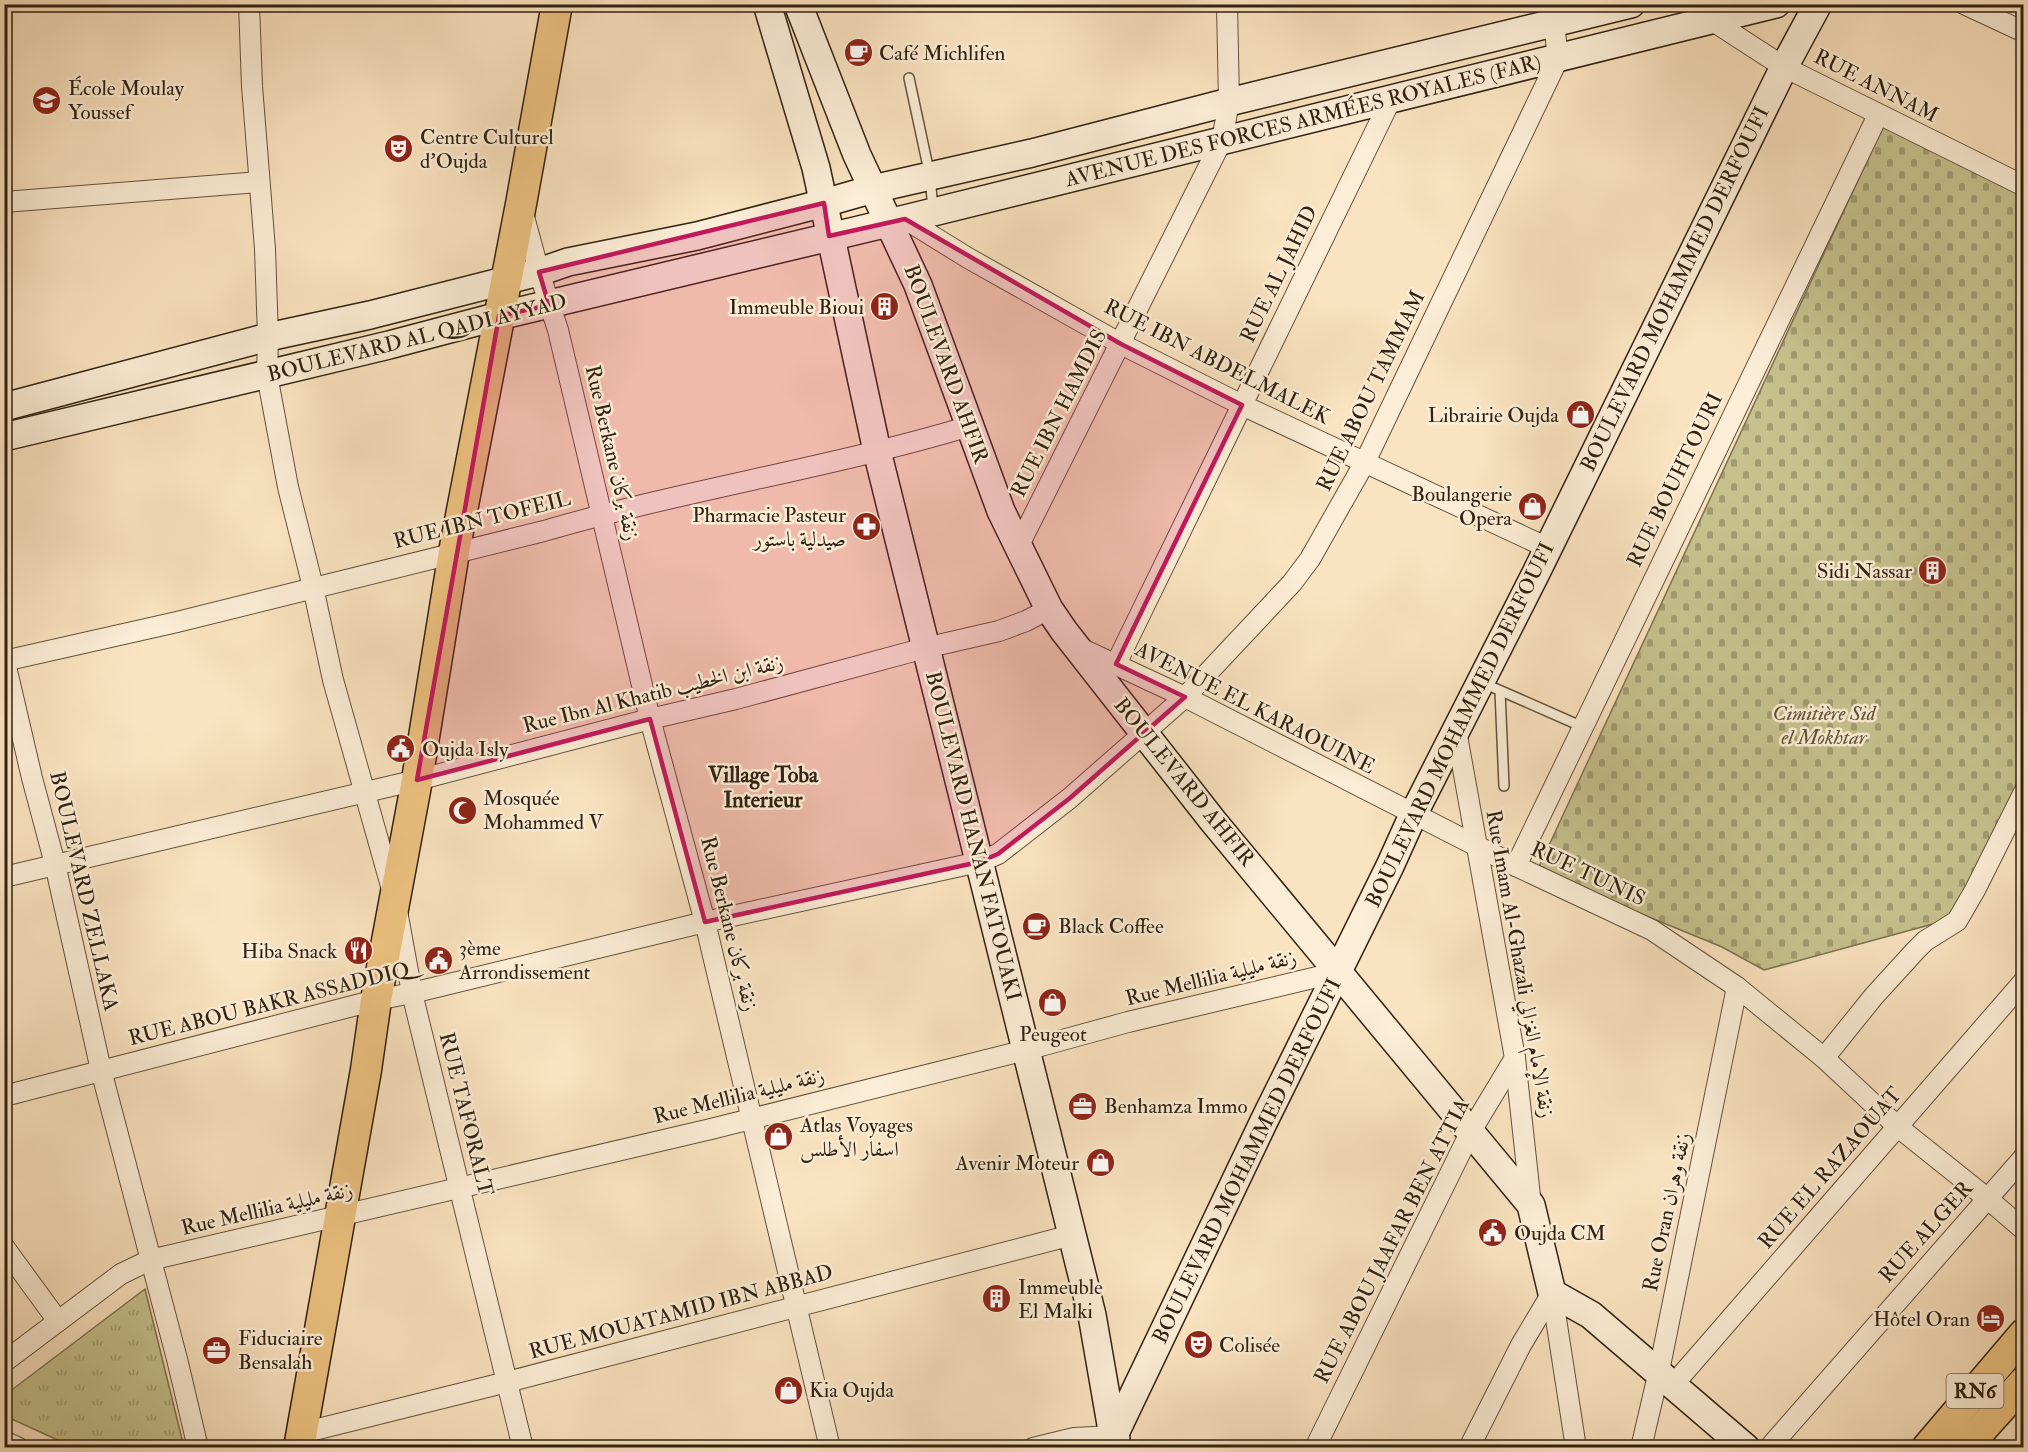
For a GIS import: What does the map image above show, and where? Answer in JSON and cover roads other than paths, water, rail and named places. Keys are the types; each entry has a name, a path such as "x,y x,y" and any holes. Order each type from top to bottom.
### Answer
{"main road":[{"path":"300,1440 376,1000 417,780 454,552 557,4"},
{"name":"RN6","path":"1927,1448 2024,1334"},
{"name":"RN6","path":"1965,1448 2024,1382"}],"street":[{"name":"RUE TAFORALT","path":"249,4 265,249 267,375 288,487 333,680 395,900 412,993 523,1448"},
{"name":"BOULEVARD HANAN FATOUAKI","path":"767,4 813,158 824,203 829,236 877,451 1092,1315 1116,1444"},
{"name":"BOULEVARD AHFIR","path":"798,4 857,155 873,189 898,221 918,285 1001,512 1049,609 1075,646 1213,821 1532,1205 1552,1293"},
{"name":"RUE IBN HAMDIS","path":"1018,547 1222,140 1229,102 1227,4"},
{"name":"AVENUE DES FORCES ARMÉES ROYALES (FAR)","path":"824,203 873,189 1032,153 1229,102 1631,4"},
{"name":"AVENUE DES FORCES ARMÉES ROYALES (FAR)","path":"829,236 898,221 1776,4"},
{"name":"BOULEVARD MOHAMMED DERFOUFI","path":"1116,1444 1413,814 1455,730 1490,686 1548,548 1784,67 1818,4"},
{"path":"1964,4 2024,32"},
{"name":"RUE ANNAM","path":"1713,21 1784,67 2024,186"},
{"path":"1554,22 1558,59"},
{"name":"RUE ABOU TAMMAM","path":"1145,733 1185,697 1311,559 1365,462 1558,59"},
{"name":"RUE AL JAHID","path":"1116,664 1391,99"},
{"name":"RUE BOUHTOURI","path":"1516,866 1878,115"},
{"path":"4,202 259,182"},
{"name":"BOULEVARD AL QADI AYYAD","path":"4,407 268,337 370,315 539,272 568,262 697,236 824,203"},
{"name":"Rue Berkane زنقة بركان","path":"521,204 539,272 558,330 650,719 705,922 830,1448"},
{"name":"RUE IBN ABDELMALEK","path":"898,221 1121,344 1242,405 1548,548"},
{"name":"BOULEVARD AL QADI AYYAD","path":"4,437 267,375 829,236"},
{"name":"RUE IBN TOFEIL","path":"5,660 177,622 544,531 603,514 877,451 970,426"},
{"name":"Rue Ibn Al Khatib زنقة ابن الخطيب","path":"4,877 417,780 736,699 925,648 999,631 1049,609"},
{"name":"AVENUE EL KARAOUINE","path":"1075,646 1185,697 1413,814"},
{"name":"BOULEVARD ZELLAKA","path":"5,660 32,778 55,864 101,1070 198,1448"},
{"name":"Rue Imam Al-Ghazali زنقة الإمام الغزالي","path":"1455,730 1515,1058 1532,1205"},
{"name":"RUE ABOU BAKR ASSADDIQ","path":"4,1096 376,1000 705,922 980,862 998,854 1070,798 1145,733"},
{"path":"1824,1058 1874,996 1916,950 1925,941 1957,921 1967,906 2024,792"},
{"name":"RUE TUNIS","path":"1413,814 1476,847 1652,930 1737,987 1824,1058 1898,1126 2024,1230"},
{"name":"Rue Mellilia زنقة مليلية","path":"4,1362 121,1274 150,1260 459,1189 1338,972"},
{"name":"RUE EL RAZAOUAT","path":"1666,1378 1898,1126 2024,981"},
{"name":"Rue Oran زنقة وهران","path":"1641,1448 1666,1378 1737,987"},
{"name":"RUE ABOU JAAFAR BEN ATTIA","path":"1315,1448 1471,1131 1515,1058"},
{"name":"RUE ALGER","path":"1769,1448 2024,1157"},
{"name":"RUE MOUATAMID IBN ABBAD","path":"300,1440 507,1382 1072,1235"},
{"path":"4,1247 58,1321"},
{"path":"1552,1293 1591,1315 1746,1448"},
{"path":"1469,1448 1521,1345 1552,1293"},
{"path":"1552,1293 1576,1448"},
{"path":"1034,1448 1074,1438 1094,1436 1116,1444"},
{"path":"4,1441 19,1448"}],"lane":[{"path":"909,78 930,176 933,212"},
{"path":"1490,686 1583,727"},
{"path":"1490,686 1504,786"}],"place":[{"name":"Café Michlifen","path":"858,53"},
{"name":"École Moulay Youssef","path":"47,100"},
{"name":"Centre Culturel d'Oujda","path":"399,149"},
{"name":"Immeuble Bioui","path":"885,307"},
{"name":"Librairie Oujda","path":"1580,415"},
{"name":"Boulangerie Opera","path":"1533,506"},
{"name":"Pharmacie Pasteur صيدلية باستور","path":"867,527"},
{"name":"Sidi Nassar","path":"1933,571"},
{"name":"Oujda Isly","path":"401,749"},
{"name":"Mosquée Mohammed V","path":"462,810"},
{"name":"Black Coffee","path":"1037,926"},
{"name":"Hiba Snack","path":"358,951"},
{"name":"3ème Arrondissement","path":"438,960"},
{"name":"Peugeot","path":"1053,1003"},
{"name":"Benhamza Immo","path":"1083,1106"},
{"name":"Atlas Voyages اسفار الأطلس","path":"779,1137"},
{"name":"Avenir Moteur","path":"1100,1163"},
{"name":"Oujda CM","path":"1493,1233"},
{"name":"Immeuble El Malki","path":"997,1299"},
{"name":"Hôtel Oran","path":"1991,1319"},
{"name":"Colisée","path":"1198,1345"},
{"name":"Fiduciaire Bensalah","path":"217,1350"},
{"name":"Kia Oujda","path":"788,1390"}],"district":[{"name":"Village Toba Interieur","path":"763,788"}],"park label":[{"name":"Cimitière Sid el Mokhtar","path":"1824,725"}]}
